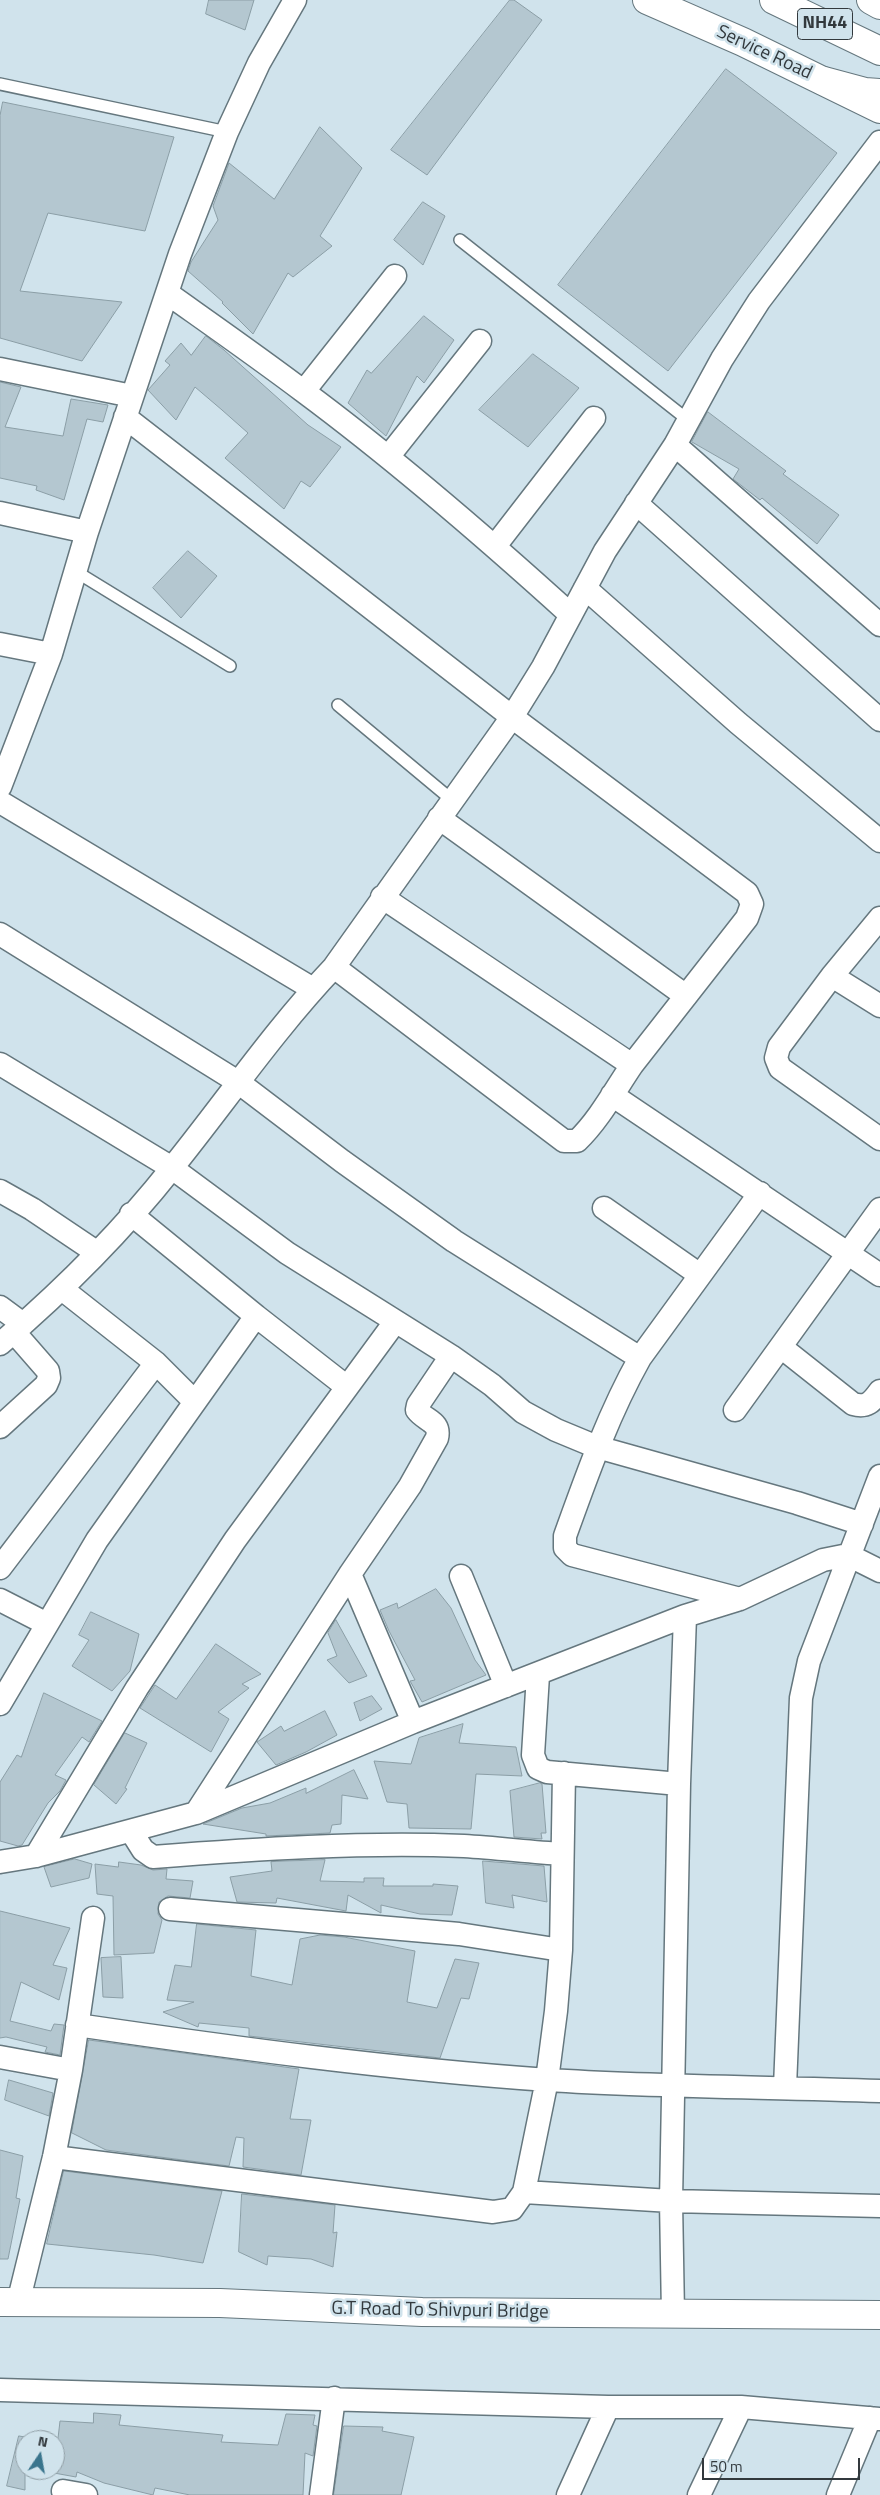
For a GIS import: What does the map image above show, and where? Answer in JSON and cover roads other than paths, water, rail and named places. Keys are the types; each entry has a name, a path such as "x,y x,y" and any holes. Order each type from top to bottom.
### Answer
{"main road":[{"name":"Service Road","path":"647,0 743,42 880,109"},
{"name":"NH44","path":"774,0 878,50"},
{"name":"NH44","path":"871,0 880,5"},
{"path":"824,81 851,89 880,93"},
{"name":"G.T Road To Shivpuri Bridge","path":"9,2302 220,2303 422,2312 880,2315"}],"street":[{"path":"0,787 50,654 87,532 167,293 227,132 259,63 295,0"},
{"path":"12,1333 62,1289 172,1168 238,1082 313,989 334,967 512,717 585,588 636,503 675,444 759,301 880,142"},
{"path":"304,391 395,276"},
{"path":"167,293 304,391 388,457 495,546 571,615"},
{"path":"388,457 480,342"},
{"path":"0,369 132,396"},
{"path":"125,417 512,717 747,893 752,904 747,918 632,1065 577,1142 564,1141 334,967"},
{"path":"495,546 594,418"},
{"path":"675,444 880,624"},
{"path":"636,503 880,720"},
{"path":"0,513 87,532"},
{"path":"585,588 738,723 880,841"},
{"path":"0,644 50,654"},
{"path":"0,802 313,989"},
{"path":"439,818 686,996"},
{"path":"382,897 632,1065"},
{"path":"880,918 832,976 779,1047 776,1058 780,1068 880,1139"},
{"path":"0,934 238,1082 342,1161 454,1241 640,1358"},
{"path":"832,976 880,1006"},
{"path":"0,1064 172,1168 287,1253 450,1356 492,1385 523,1412 556,1430 597,1447 797,1503 862,1524"},
{"path":"612,1095 880,1275"},
{"path":"0,1191 32,1209 96,1252"},
{"path":"740,1599 572,1555 565,1548 565,1536 597,1447 618,1398 640,1358 760,1193"},
{"path":"604,1208 700,1275"},
{"path":"735,1410 880,1209"},
{"path":"131,1214 347,1387"},
{"path":"62,1289 156,1363 194,1401"},
{"path":"0,1307 12,1333 48,1371 49,1378 46,1385 0,1427"},
{"path":"0,1704 97,1540 256,1316"},
{"path":"36,1856 137,1688 235,1540 395,1322"},
{"path":"781,1347 853,1404 862,1406 872,1402 880,1390"},
{"path":"196,1813 350,1574 410,1486 437,1438 439,1430 436,1424 420,1415 417,1410 418,1405 450,1356"},
{"path":"0,1568 156,1363"},
{"path":"785,2087 801,1698 810,1661 848,1555 880,1476"},
{"path":"0,1862 36,1856 196,1813 413,1722 538,1675 685,1616 740,1599 823,1560 848,1555 880,1571"},
{"path":"350,1574 413,1722"},
{"path":"461,1576 506,1686"},
{"path":"0,1600 47,1624"},
{"path":"673,2314 671,2201 679,1784 685,1616"},
{"path":"538,1675 533,1755 538,1768 564,1773 679,1784"},
{"path":"54,2157 493,2212 512,2209 524,2192 547,2080 561,1950 564,1773"},
{"path":"131,1831 143,1850 153,1858 293,1847 418,1845 465,1846 562,1854"},
{"path":"170,1909 459,1934 561,1950"},
{"path":"9,2302 54,2157 71,2070 93,1918"},
{"path":"78,2025 333,2061 547,2080 674,2087 785,2087 880,2091"},
{"path":"0,2057 71,2070"},
{"path":"524,2192 671,2201 880,2206"},
{"path":"0,2390 608,2407 741,2407 875,2419 838,2495"},
{"path":"321,2495 334,2398"},
{"path":"568,2495 608,2407"},
{"path":"699,2495 741,2407"},
{"path":"63,2491 86,2495"}],"lane":[{"path":"0,84 227,132"},
{"path":"460,240 688,420"},
{"path":"75,571 230,666"},
{"path":"338,705 452,800"}]}
